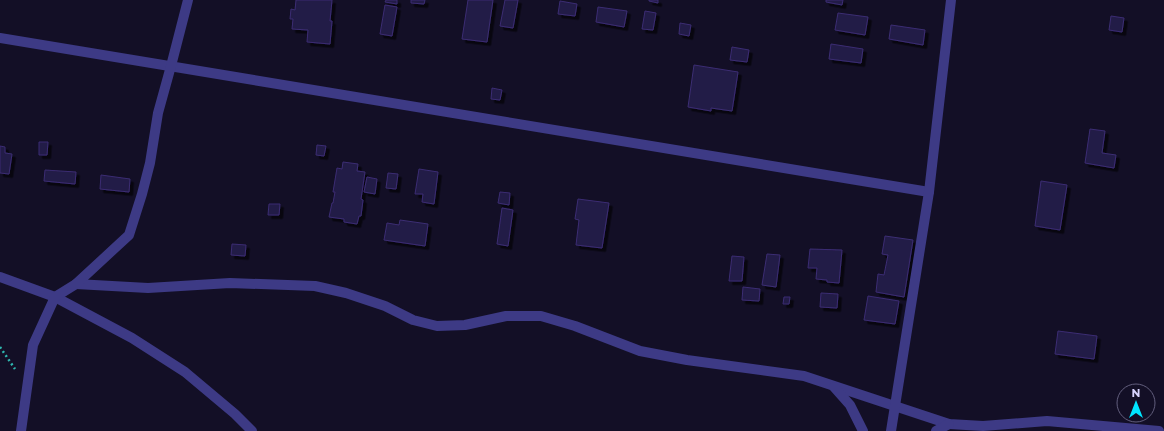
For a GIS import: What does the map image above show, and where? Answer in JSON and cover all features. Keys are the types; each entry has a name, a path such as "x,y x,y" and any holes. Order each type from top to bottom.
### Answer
{"street":[{"path":"21,431 33,345 55,297 76,284 129,235 150,163 158,113 188,0"},
{"path":"891,431 929,192 951,0"},
{"path":"0,38 929,192"},
{"path":"0,277 55,297 132,338 185,372 235,414 252,431"},
{"path":"76,284 148,288 230,283 315,286 346,293 385,306 413,320 437,326 465,324 506,316 541,316 575,326 640,351 687,360 804,376 949,424 983,426 1047,421 1159,431"},
{"path":"834,387 850,405 863,431"},
{"path":"936,431 949,424"}],"path":[{"path":"0,347 9,362 27,384"}],"building":[{"path":"296,0 332,0 330,44 307,42 308,30 292,29 293,19 290,19 291,9 295,10"},
{"path":"386,0 397,0 397,4 385,2"},
{"path":"411,0 425,0 424,4 411,3"},
{"path":"468,0 493,0 487,42 462,39"},
{"path":"505,0 518,0 513,28 500,26"},
{"path":"658,0 658,3 649,1"},
{"path":"826,0 843,0 842,5 826,2"},
{"path":"560,1 577,4 575,16 558,14"},
{"path":"385,5 397,7 392,36 380,34"},
{"path":"598,7 627,11 624,27 596,22"},
{"path":"645,11 656,13 653,30 642,29"},
{"path":"838,13 868,17 865,35 835,30"},
{"path":"1111,16 1124,18 1122,32 1109,30"},
{"path":"680,23 691,25 689,36 679,34"},
{"path":"891,25 925,30 923,45 889,39"},
{"path":"831,44 863,49 861,63 829,59"},
{"path":"732,47 749,50 747,62 730,60"},
{"path":"694,65 738,72 732,111 711,108 711,111 688,107"},
{"path":"492,88 502,90 500,100 491,99"},
{"path":"1090,129 1105,131 1102,153 1116,155 1114,168 1085,163"},
{"path":"39,142 48,142 47,155 39,155"},
{"path":"317,145 326,146 324,156 316,155"},
{"path":"0,146 5,147 5,153 12,154 9,174 0,173"},
{"path":"343,162 358,164 357,171 365,172 361,199 363,200 361,216 359,216 357,224 344,222 344,219 329,217 335,192 333,192 337,168 342,169"},
{"path":"419,169 438,172 434,204 422,202 423,194 415,194"},
{"path":"45,170 76,172 75,184 44,181"},
{"path":"388,173 398,174 396,189 386,188"},
{"path":"101,175 130,179 129,192 100,189"},
{"path":"367,177 377,179 375,194 364,192"},
{"path":"1041,181 1067,185 1060,230 1035,226"},
{"path":"500,192 510,193 509,205 498,203"},
{"path":"578,199 609,203 602,248 576,245 579,220 575,219"},
{"path":"269,204 280,204 279,215 268,215"},
{"path":"502,208 513,210 508,246 497,244"},
{"path":"400,220 428,224 425,246 384,240 387,223 399,225"},
{"path":"885,236 913,240 904,297 876,292 878,274 884,275 888,255 882,254"},
{"path":"232,244 246,245 245,256 231,255"},
{"path":"810,249 842,250 839,283 816,279 817,268 808,268"},
{"path":"767,254 780,255 776,287 762,285"},
{"path":"732,256 744,257 742,281 729,281"},
{"path":"743,287 760,289 759,301 742,300"},
{"path":"821,293 838,294 837,308 820,307"},
{"path":"868,296 899,301 895,324 864,320"},
{"path":"784,297 790,297 789,304 783,304"},
{"path":"1058,331 1097,336 1094,359 1055,354"}]}
